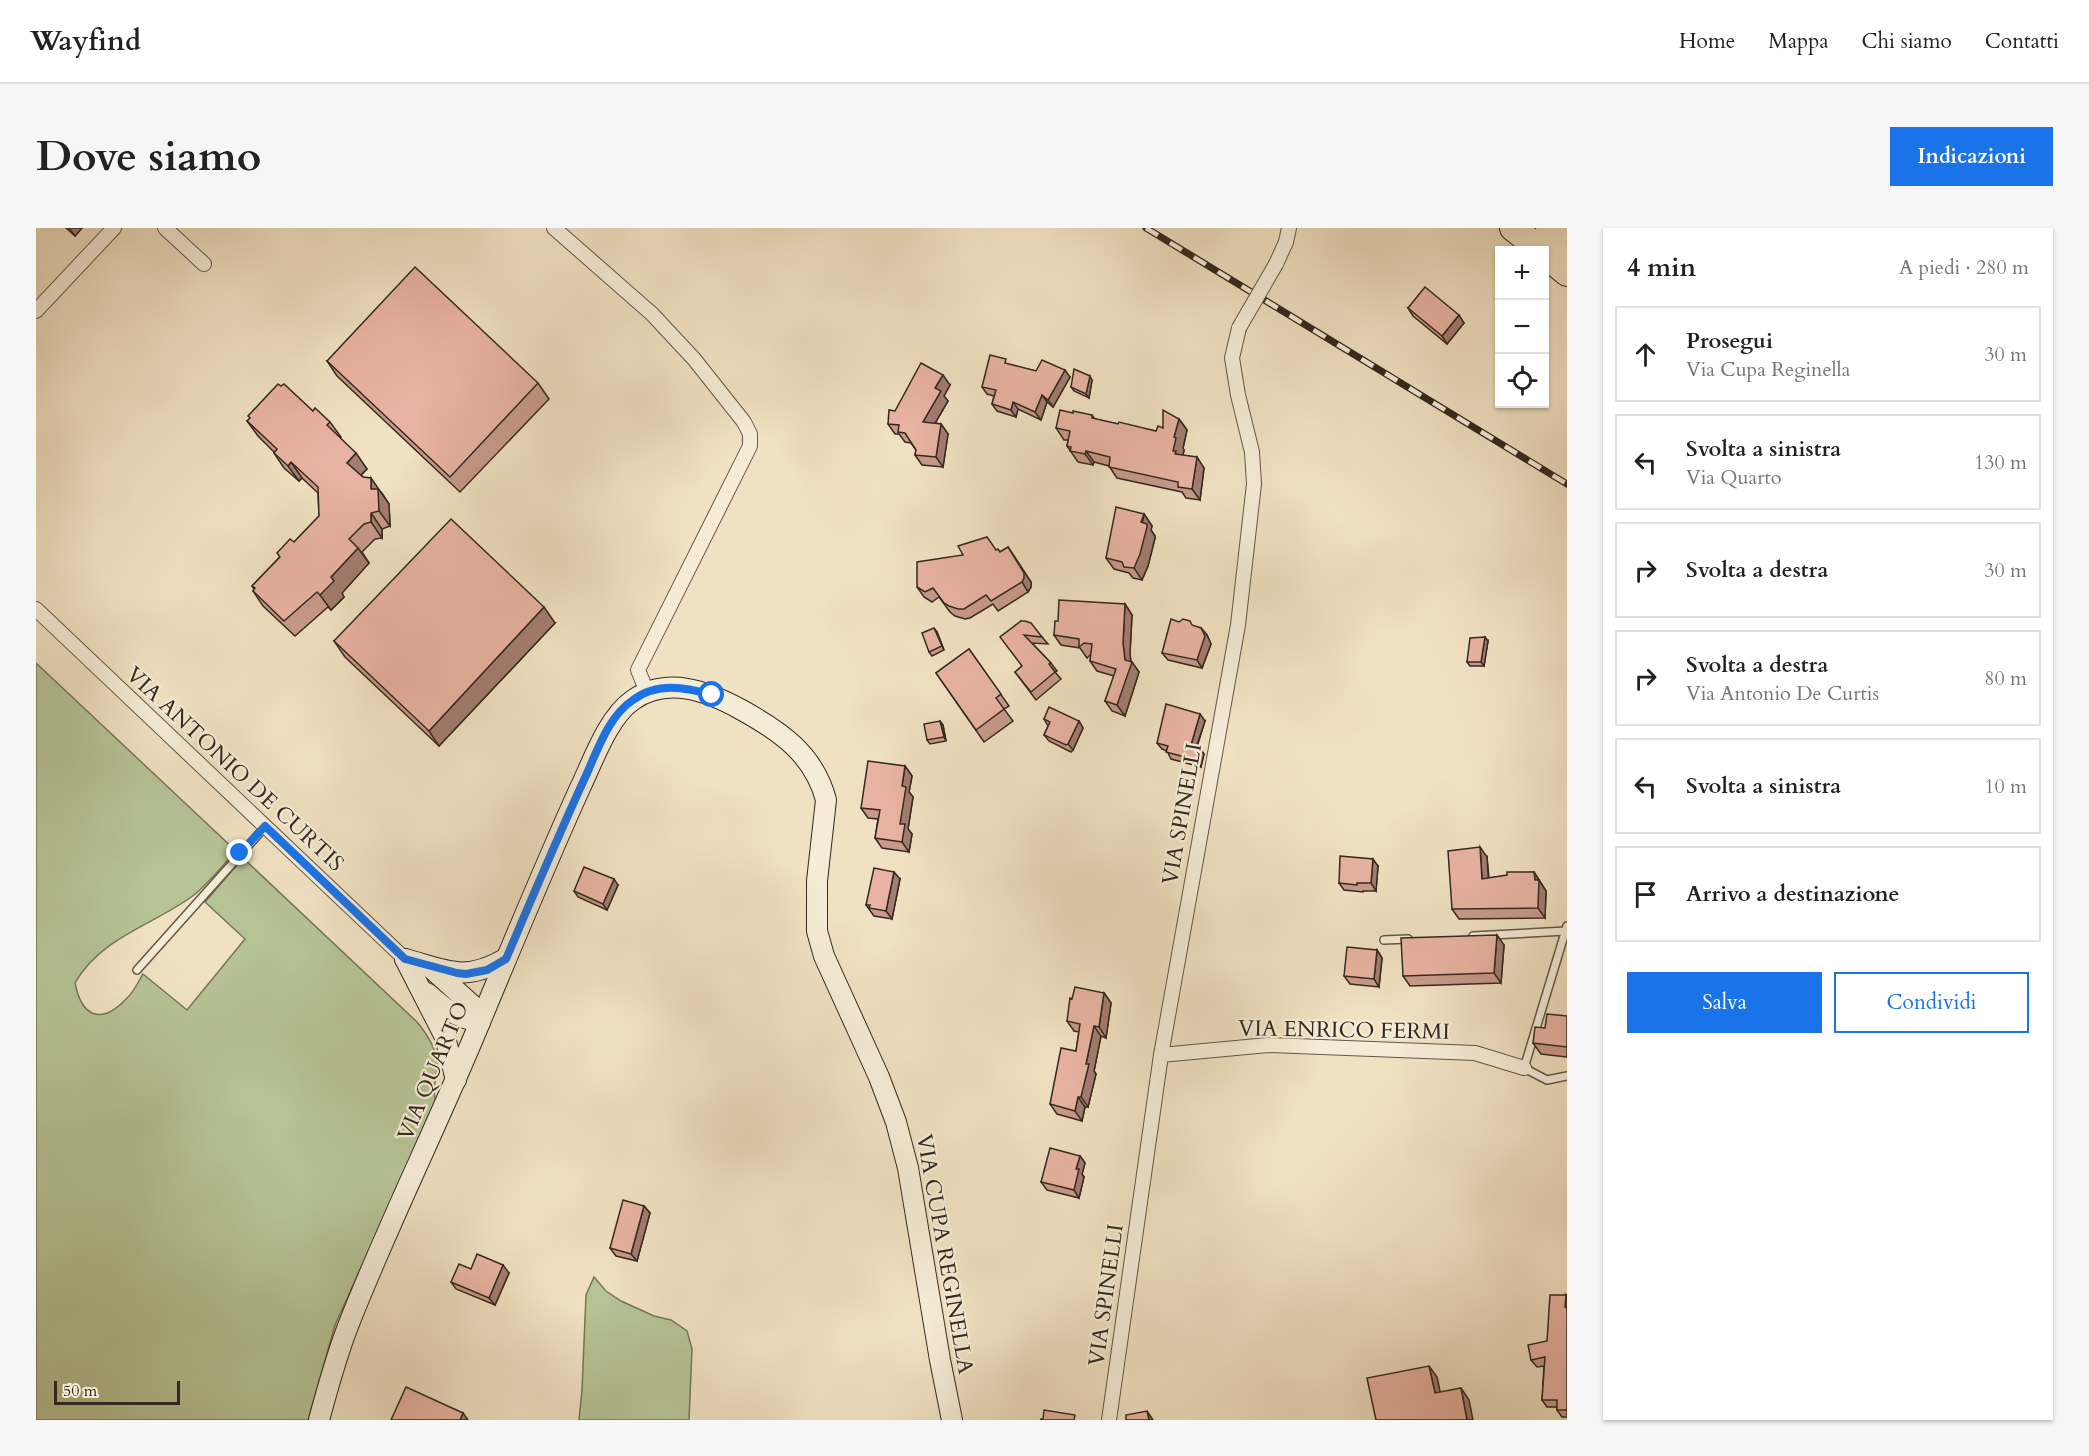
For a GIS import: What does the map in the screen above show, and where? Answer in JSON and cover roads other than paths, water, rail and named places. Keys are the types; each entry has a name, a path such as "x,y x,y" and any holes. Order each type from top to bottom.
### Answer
{"highway":[{"path":"1514,228 1535,246"},
{"path":"1549,228 1567,243"},
{"path":"1549,257 1567,273"}],"street":[{"path":"36,311 114,228"},
{"path":"165,228 204,264"},
{"path":"554,228 652,314 715,386 744,422 750,434 750,446 638,670 647,692"},
{"name":"VIA SPINELLI","path":"1109,1420 1161,1055 1238,625 1254,484 1252,452 1238,395 1232,358 1239,328 1276,264 1286,242 1289,228"},
{"name":"VIA ANTONIO DE CURTIS","path":"36,609 405,959"},
{"name":"VIA CUPA REGINELLA","path":"647,692 670,687 682,688 712,695 729,703 778,732 803,755 818,776 825,800 817,881 817,931 824,956 879,1077 896,1122 908,1168 952,1420"},
{"name":"VIA QUARTO","path":"319,1420 349,1323 456,1080 562,829 604,737 625,706 647,692"},
{"path":"405,959 466,974 487,970 506,959"},
{"path":"405,959 414,981 445,1037 456,1080"},
{"path":"428,965 472,1005 480,1022"},
{"path":"414,981 446,1010 464,1019 480,1022"},
{"name":"VIA ENRICO FERMI","path":"1161,1055 1268,1045 1475,1053 1524,1068"}],"lane":[{"path":"137,970 171,938 265,826"},
{"path":"1463,936 1567,928 1524,1068"},
{"path":"1384,940 1418,939"},
{"name":"VIA ENRICO FERMI","path":"1524,1068 1547,1080 1567,1076"}],"railway":[{"path":"1146,228 1567,484"}]}
